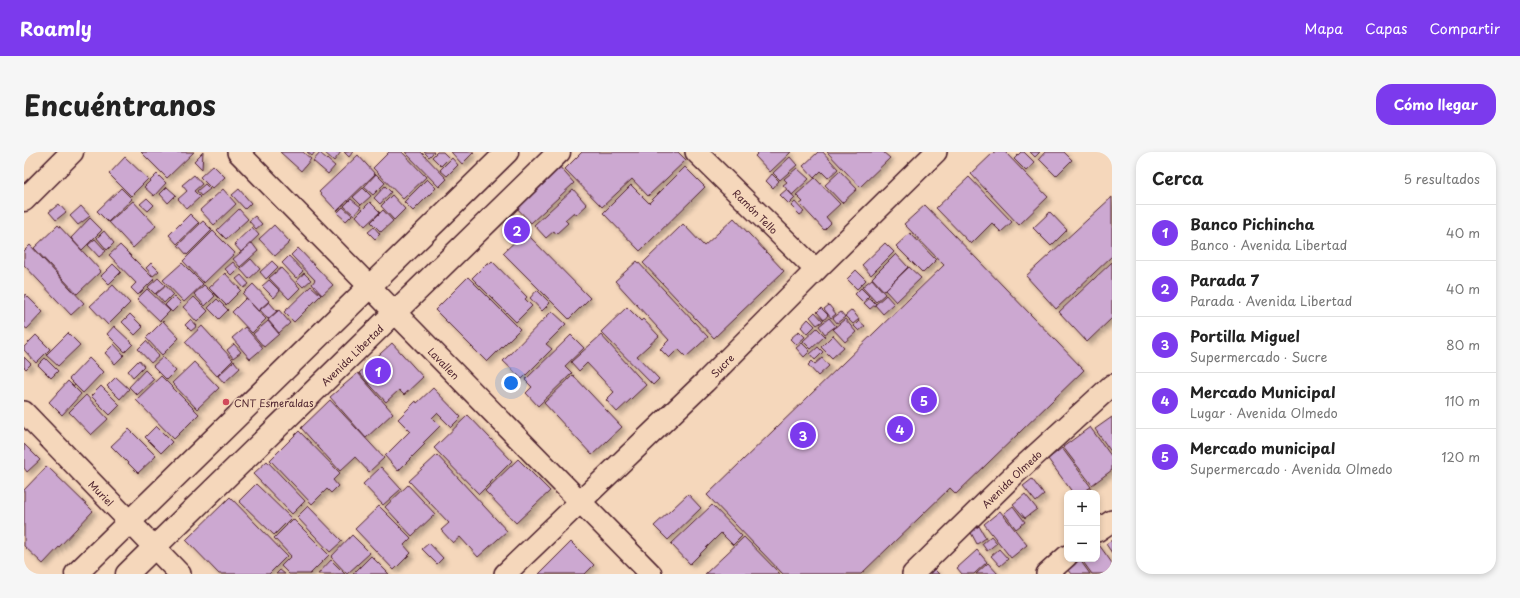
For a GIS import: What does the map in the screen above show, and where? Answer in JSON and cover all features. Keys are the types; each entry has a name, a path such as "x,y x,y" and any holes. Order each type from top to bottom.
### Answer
{"street":[{"path":"24,200 72,152"},
{"name":"Lavallen","path":"238,152 651,574"},
{"path":"76,574 507,152"},
{"name":"Avenida Libertad","path":"127,574 559,152"},
{"name":"Ramón Tello","path":"696,152 816,270"},
{"name":"Sucre","path":"504,574 705,382 936,152"},
{"name":"Avenida Olmedo","path":"913,574 1016,473 1112,385"},
{"name":"Muriel","path":"24,412 180,574"},
{"path":"1100,529 1112,521"},
{"path":"1046,574 1064,559"}],"building":[{"path":"141,152 194,152 167,178"},
{"path":"203,152 202,169 194,161"},
{"path":"280,152 303,152 311,159 301,171"},
{"path":"307,152 315,152 312,156"},
{"path":"324,152 341,152 334,161"},
{"path":"344,152 353,152 349,157"},
{"path":"389,152 402,152 426,177 403,199 373,168"},
{"path":"405,152 421,152 447,179 439,187"},
{"path":"424,152 434,152 429,157"},
{"path":"437,152 443,152 449,158 441,166 432,157"},
{"path":"451,152 474,152 462,164"},
{"path":"582,152 678,152 686,160 648,196 632,179 602,207 565,169"},
{"path":"759,152 791,152 770,172 755,156"},
{"path":"818,152 823,152 838,169 828,178 821,171 814,178 803,166"},
{"path":"827,152 883,152 890,158 860,187"},
{"path":"994,152 1005,152 1048,197 1019,225 971,174"},
{"path":"1021,152 1024,152 1035,163 1026,171 1014,159"},
{"path":"1030,152 1040,152 1035,157"},
{"path":"1045,152 1064,152 1072,160 1056,176 1039,159"},
{"path":"320,153 335,166 328,174 313,161"},
{"path":"358,155 375,174 337,211 319,192"},
{"path":"125,157 148,179 131,196 109,174"},
{"path":"790,157 797,165 780,180 773,173"},
{"path":"452,158 458,165 447,176 440,170"},
{"path":"213,165 225,177 212,189 200,177"},
{"path":"558,165 574,183 531,223 514,205"},
{"path":"685,167 705,187 640,251 603,213 631,185 649,203"},
{"path":"797,168 809,179 792,195 783,185 787,182 784,179"},
{"path":"840,171 857,189 842,203 825,185"},
{"path":"157,174 166,183 154,196 144,187"},
{"path":"376,174 385,183 373,195 364,187"},
{"path":"772,174 779,181 773,188 766,181"},
{"path":"194,175 202,184 194,191 200,197 187,209 178,199 187,191 182,185"},
{"path":"969,177 1012,222 1001,232 992,223 971,244 936,208"},
{"path":"815,178 840,204 826,217 831,223 824,230 800,204 803,202 796,195"},
{"path":"427,179 436,188 413,211 404,202"},
{"path":"205,184 210,189 201,196 197,191"},
{"path":"385,186 391,192 380,204 374,198"},
{"path":"167,187 176,195 168,203 160,194"},
{"path":"121,188 132,199 108,222 97,211"},
{"path":"363,188 371,196 361,205 353,197"},
{"path":"223,189 236,204 214,225 200,210"},
{"path":"239,189 251,203 245,209 232,195"},
{"path":"573,189 587,205 576,215 574,212 565,220 568,223 556,234 554,231 546,238 534,225"},
{"path":"787,189 795,198 789,204 780,195"},
{"path":"392,195 405,209 394,220 381,206"},
{"path":"1112,197 1112,256 1056,309 1026,276"},
{"path":"147,198 154,205 148,211 140,204"},
{"path":"351,199 361,207 354,215 344,206"},
{"path":"133,201 156,226 133,248 109,222"},
{"path":"370,202 380,212 365,226 356,216"},
{"path":"795,202 804,212 800,215 791,206"},
{"path":"59,204 66,212 56,220 49,212"},
{"path":"925,205 1084,370 956,494 950,488 861,574 783,574 707,495 944,265 904,224"},
{"path":"81,206 90,216 78,225 70,216"},
{"path":"343,207 352,215 346,221 337,213"},
{"path":"239,209 248,219 226,239 217,230"},
{"path":"383,210 393,221 381,232 371,222"},
{"path":"1050,212 1067,230 1051,246 1033,228"},
{"path":"190,214 199,223 177,244 169,235"},
{"path":"255,216 262,224 256,229 249,221"},
{"path":"90,218 102,230 82,250 71,238"},
{"path":"734,218 784,271 714,338 643,263 683,224 704,246"},
{"path":"203,221 212,230 187,255 178,245"},
{"path":"58,225 101,271 77,294 34,248"},
{"path":"274,225 290,242 275,256 259,239"},
{"path":"252,227 259,235 241,252 234,244"},
{"path":"374,227 380,234 375,239 368,232"},
{"path":"104,231 114,243 107,250 97,238"},
{"path":"213,231 235,253 204,283 183,261"},
{"path":"525,232 590,298 569,319 503,253"},
{"path":"910,233 936,260 923,273 896,246"},
{"path":"95,239 106,251 99,257 88,245"},
{"path":"252,243 258,251 240,267 233,259"},
{"path":"885,243 894,252 871,275 862,265"},
{"path":"30,245 84,303 71,315 24,265 24,251"},
{"path":"120,245 154,279 138,295 131,288 136,283 109,255"},
{"path":"298,248 333,285 322,295 312,284 315,280 291,255"},
{"path":"896,254 908,267 884,291 872,278"},
{"path":"289,256 303,271 296,278 282,263"},
{"path":"251,259 260,269 249,279 240,269"},
{"path":"272,261 278,267 266,279 260,272"},
{"path":"492,261 527,297 525,299 532,306 516,322 472,278 488,262 489,264"},
{"path":"637,261 708,337 686,357 678,349 669,358 660,349 669,340 615,281"},
{"path":"233,262 238,268 231,275 225,269"},
{"path":"1112,262 1112,318 1087,342 1059,312"},
{"path":"151,263 159,271 153,276 146,268"},
{"path":"182,263 203,284 184,302 163,280"},
{"path":"113,264 121,272 109,284 101,276"},
{"path":"909,267 921,278 896,302 885,290"},
{"path":"281,268 300,288 289,299 269,278"},
{"path":"856,270 866,280 857,289 847,279"},
{"path":"225,273 241,290 226,305 209,288"},
{"path":"304,273 311,280 303,287 297,281"},
{"path":"241,275 249,284 244,288 236,279"},
{"path":"468,277 520,329 487,362 435,310"},
{"path":"158,278 165,285 155,294 148,287"},
{"path":"872,279 885,294 876,302 862,287"},
{"path":"269,280 280,291 274,298 262,286"},
{"path":"253,284 269,301 258,311 243,294"},
{"path":"113,285 130,303 108,325 90,306"},
{"path":"204,285 215,296 205,306 194,294"},
{"path":"166,286 173,294 164,303 156,294"},
{"path":"311,286 321,295 294,322 284,312"},
{"path":"861,288 869,296 863,302 855,294"},
{"path":"147,289 170,311 160,321 137,299"},
{"path":"537,290 550,303 542,311 530,298"},
{"path":"25,294 43,312 27,329 24,327"},
{"path":"886,295 894,304 883,314 875,305"},
{"path":"174,296 181,303 172,312 165,305"},
{"path":"194,297 208,311 197,322 183,307"},
{"path":"246,298 266,319 252,333 232,312"},
{"path":"870,298 876,304 870,309 864,303"},
{"path":"217,299 228,310 219,319 208,308"},
{"path":"269,302 277,311 268,319 260,310"},
{"path":"829,305 836,314 831,318 824,309"},
{"path":"627,307 641,321 643,319 659,336 637,356 659,379 653,385 601,332"},
{"path":"821,308 828,315 824,320 817,312"},
{"path":"279,310 290,323 279,333 268,320"},
{"path":"852,310 859,319 853,324 845,316"},
{"path":"552,311 566,324 546,344 552,349 522,379 503,361"},
{"path":"815,312 823,321 817,325 810,317"},
{"path":"841,312 845,317 837,323 833,318"},
{"path":"130,314 143,327 135,335 122,322"},
{"path":"829,318 836,326 825,334 819,326"},
{"path":"191,319 197,326 191,331 185,325"},
{"path":"808,319 815,326 807,334 801,327"},
{"path":"845,319 856,332 845,342 833,329"},
{"path":"163,321 179,338 162,355 146,338"},
{"path":"268,321 279,334 264,347 253,334"},
{"path":"859,321 865,326 859,331 854,326"},
{"path":"114,326 133,344 125,352 107,334"},
{"path":"202,326 233,360 217,376 185,342"},
{"path":"245,327 263,348 250,359 232,338"},
{"path":"817,328 825,336 811,349 803,341"},
{"path":"799,331 805,337 796,345 790,339"},
{"path":"68,333 80,345 58,366 46,355"},
{"path":"36,335 50,349 36,363 24,350 24,347"},
{"path":"571,335 584,348 565,366 572,373 538,406 526,393 532,387 525,380"},
{"path":"601,335 646,385 617,412 606,400 614,392 587,363 579,371 571,362"},
{"path":"833,335 844,347 832,358 821,347"},
{"path":"146,341 159,356 151,363 138,349"},
{"path":"392,343 423,377 404,395 399,390 386,402 359,373"},
{"path":"802,343 810,351 804,357 796,348"},
{"path":"114,344 124,355 115,364 105,353"},
{"path":"234,344 241,352 233,358 227,350"},
{"path":"818,347 823,352 815,360 810,354"},
{"path":"24,357 31,364 26,369 24,367"},
{"path":"163,357 176,371 167,380 153,366"},
{"path":"45,358 58,371 51,378 38,365"},
{"path":"89,358 103,372 83,393 69,379"},
{"path":"822,358 829,366 818,376 808,365 812,361 815,364"},
{"path":"139,360 144,366 133,377 128,371"},
{"path":"234,361 240,368 224,383 218,376"},
{"path":"194,362 219,388 197,409 172,383"},
{"path":"145,370 154,379 137,395 129,387"},
{"path":"358,373 393,413 366,438 330,397"},
{"path":"573,375 622,427 592,455 544,403"},
{"path":"161,376 199,414 174,439 136,400"},
{"path":"116,377 129,389 120,399 107,386"},
{"path":"68,381 81,394 62,415 49,402"},
{"path":"101,386 120,405 110,415 91,396"},
{"path":"433,388 461,417 451,427 437,413 432,418 440,426 423,443 425,444 398,471 385,456 410,431 398,419 416,401 417,403"},
{"path":"86,395 108,419 91,435 69,412"},
{"path":"330,400 384,458 369,472 355,457 340,471 301,428"},
{"path":"468,415 512,461 479,494 434,448"},
{"path":"1112,417 1112,453 1095,429"},
{"path":"156,426 172,442 161,453 145,437"},
{"path":"1090,427 1112,457 1112,470 1092,485 1063,447"},
{"path":"129,429 156,456 138,473 111,446"},
{"path":"299,431 340,473 333,480 338,486 331,493 327,489 312,504 270,460"},
{"path":"24,444 40,460 27,472 24,468"},
{"path":"1062,448 1091,487 1086,490 1071,490 1048,459"},
{"path":"437,455 507,531 478,557 460,537 453,543 441,530 449,523 409,481"},
{"path":"518,459 550,491 516,523 485,491"},
{"path":"267,461 305,501 292,514 253,474"},
{"path":"47,466 93,511 43,564 24,546 24,490"},
{"path":"381,467 401,489 383,505 363,484"},
{"path":"1032,479 1044,495 1036,502 1023,486"},
{"path":"256,484 291,518 274,535 239,501"},
{"path":"408,485 435,514 412,536 385,507"},
{"path":"688,494 701,508 668,540 654,526"},
{"path":"1025,494 1037,509 1025,518 1013,504"},
{"path":"230,497 287,556 269,574 219,574 186,540"},
{"path":"712,505 742,536 733,545 721,533 690,564 671,544"},
{"path":"308,506 342,541 330,552 297,517"},
{"path":"379,506 411,538 404,545 411,553 394,570 355,529"},
{"path":"1013,506 1025,522 1016,529 1004,513"},
{"path":"1000,511 1027,545 1011,558 984,524"},
{"path":"293,519 329,555 310,574 289,574 281,566 291,556 274,538"},
{"path":"979,526 986,538 977,544 970,531"},
{"path":"352,535 370,553 347,574 331,557"},
{"path":"991,536 997,543 987,551 982,544"},
{"path":"744,537 780,574 705,574"},
{"path":"1112,540 1112,553 1106,544"},
{"path":"571,542 594,565 585,574 539,574"},
{"path":"429,543 443,558 437,564 422,549"},
{"path":"1100,546 1112,563 1112,574 1092,574 1083,562 1100,562"},
{"path":"999,549 1008,559 1000,566 991,556"},
{"path":"977,550 987,562 974,574 962,574 957,568"},
{"path":"371,556 389,574 353,574"},
{"path":"331,560 345,574 318,574"},
{"path":"1077,562 1081,562 1090,574 1071,574 1067,569"},
{"path":"988,563 998,574 976,574"},
{"path":"934,569 939,574 929,574"},
{"path":"280,570 285,574 276,574"}],"place":[{"name":"Parada 7","path":"517,230"},
{"name":"Banco Pichincha","path":"378,371"},
{"name":"Mercado municipal","path":"924,400"},
{"name":"CNT Esmeraldas","path":"226,402"},
{"name":"Mercado Municipal","path":"900,429"},
{"name":"Portilla Miguel","path":"803,435"}]}
